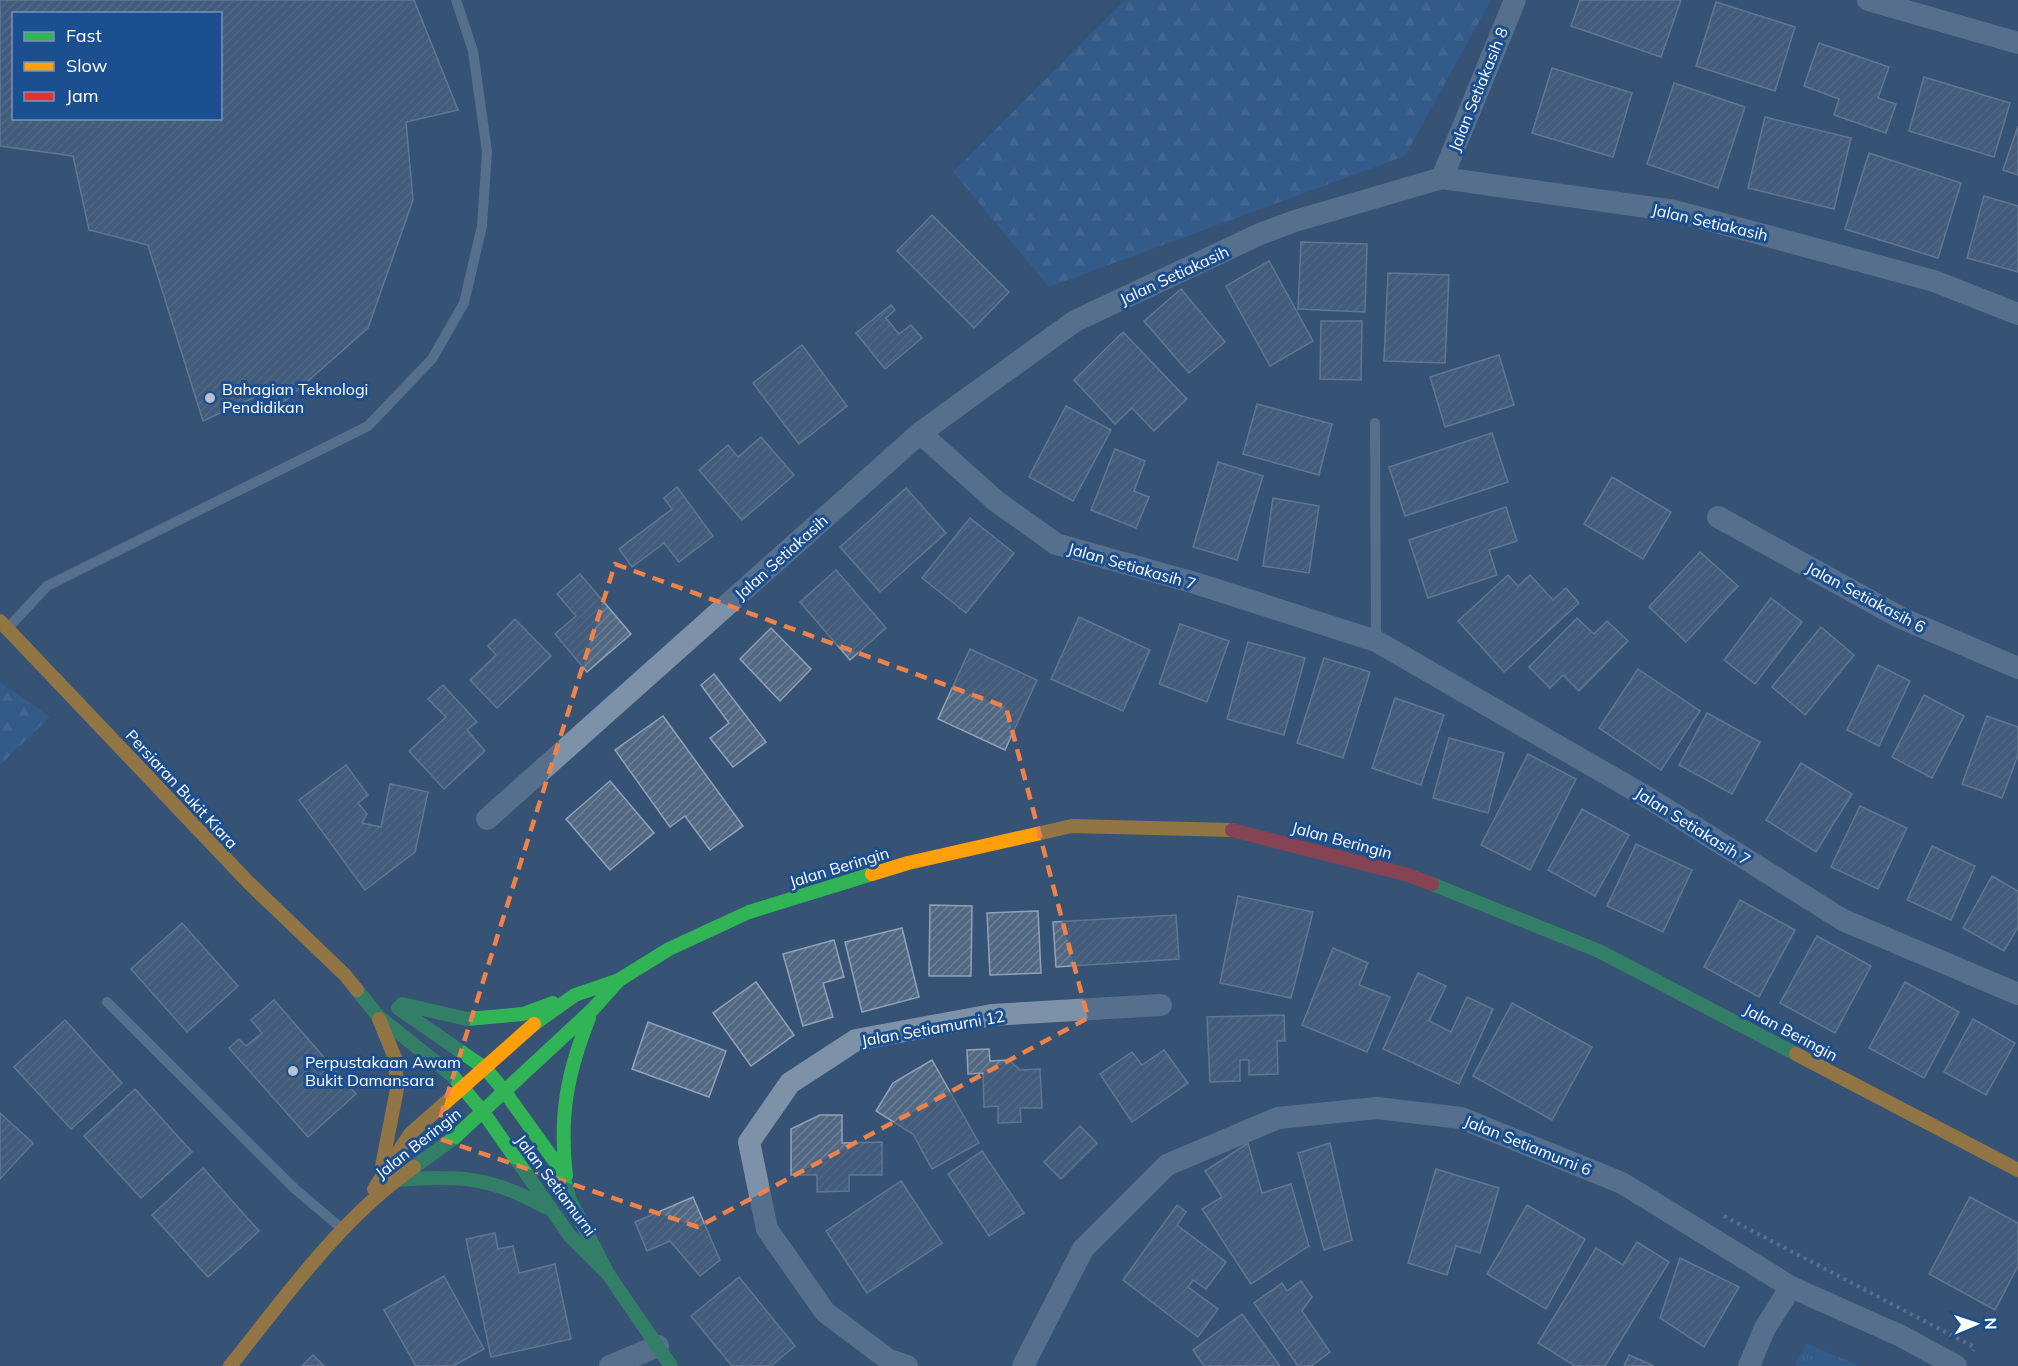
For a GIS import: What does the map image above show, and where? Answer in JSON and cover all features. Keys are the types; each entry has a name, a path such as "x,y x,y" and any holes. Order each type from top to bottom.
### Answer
{"street":[{"name":"Jalan Setiakasih 8","path":"1442,178 1515,0"},
{"path":"1868,0 2018,43"},
{"name":"Jalan Setiakasih","path":"487,819 920,433 1075,321 1260,234 1295,221 1442,178 1675,211 1934,281 2018,314"},
{"name":"Jalan Setiakasih 7","path":"920,433 996,501 1056,544 1195,583 1376,641 1650,799 1843,920 2018,994"},
{"name":"Jalan Setiakasih 6","path":"1718,517 1901,618 2018,668"},
{"name":"Persiaran Bukit Kiara","path":"4,624 249,883 345,975 378,1016 453,1076 463,1089"},
{"name":"Jalan Beringin","path":"230,1366 387,1178 410,1134 536,1023 575,995 619,980 669,949 748,912 908,862 1072,826 1238,830 1408,875 1599,951 2018,1170"},
{"name":"Persiaran Bukit Kiara","path":"345,975 383,998 486,1069"},
{"name":"Jalan Beringin","path":"387,1178 432,1156 505,1092 593,1009 619,980"},
{"path":"383,998 467,1019 523,1014 575,995"},
{"name":"Jalan Setiamurni 12","path":"907,1366 890,1360 825,1312 767,1229 749,1142 789,1083 856,1040 992,1015 1161,1005"},
{"path":"570,1200 561,1119 564,1086 573,1056 593,1009"},
{"path":"378,1016 395,1058 396,1089 387,1178 469,1176 488,1179 518,1190 551,1210"},
{"name":"Jalan Setiamurni","path":"486,1069 561,1170 570,1200 608,1274 671,1366"},
{"name":"Jalan Setiamurni","path":"463,1089 483,1112 570,1236 608,1274"},
{"name":"Jalan Setiamurni 6","path":"1023,1366 1083,1249 1167,1165 1278,1118 1377,1108 1461,1118 1622,1183 1791,1287 1901,1336 1956,1366"},
{"path":"1749,1366 1765,1328 1791,1287"},
{"path":"610,1366 658,1346"}],"lane":[{"path":"4,624 47,586 368,426 432,359 464,303 482,226 487,152 473,51 456,0"},
{"path":"1375,423 1376,641"},
{"path":"107,1002 295,1189 343,1228"}],"path":[{"path":"1723,1215 1912,1312"}],"highlighted area":[{"path":"615,564 1006,707 1088,1018 698,1227 434,1137"}],"green space":[{"path":"1125,0 1491,0 1405,156 1049,287 953,172"},
{"path":"0,682 50,717 0,765"},
{"path":"1806,1343 1860,1366 1795,1366"}],"building":[{"path":"0,0 414,0 458,110 406,122 413,200 368,328 276,409 266,392 203,421 148,245 89,230 73,156 0,146"},
{"path":"1580,0 1681,0 1661,57 1571,26"},
{"path":"1716,2 1795,27 1775,91 1696,66"},
{"path":"1819,43 1889,67 1878,98 1896,104 1886,133 1834,115 1839,99 1804,86"},
{"path":"1552,68 1632,93 1613,157 1532,133"},
{"path":"1924,77 2010,103 1994,157 1909,131"},
{"path":"1674,83 1745,107 1718,188 1647,164"},
{"path":"1765,117 1851,138 1834,209 1748,188"},
{"path":"2018,126 2018,175 2003,170"},
{"path":"1869,153 1961,183 1938,258 1845,229"},
{"path":"1984,196 2018,206 2018,272 1967,258"},
{"path":"932,215 1009,292 974,328 897,251"},
{"path":"1301,242 1367,244 1365,312 1298,309"},
{"path":"1269,261 1313,341 1270,366 1226,286"},
{"path":"1388,273 1449,275 1445,363 1384,361"},
{"path":"1181,289 1225,342 1189,373 1144,321"},
{"path":"891,305 895,310 886,318 899,334 911,325 922,338 885,369 856,333"},
{"path":"1321,321 1362,321 1361,380 1320,379"},
{"path":"1123,332 1187,399 1154,431 1132,408 1115,424 1074,380"},
{"path":"802,345 847,406 799,444 753,383"},
{"path":"1499,355 1514,405 1445,427 1430,377"},
{"path":"1257,404 1332,424 1319,475 1243,454"},
{"path":"1066,406 1111,430 1073,501 1029,477"},
{"path":"1492,433 1508,482 1405,516 1389,467"},
{"path":"761,437 794,475 742,520 699,470 728,445 738,457"},
{"path":"1115,449 1145,461 1134,491 1149,497 1136,528 1091,510"},
{"path":"1218,462 1263,476 1237,560 1193,547"},
{"path":"1612,477 1671,512 1643,559 1584,524"},
{"path":"677,487 713,536 679,562 664,543 632,567 619,549 672,509 664,498"},
{"path":"906,488 946,533 880,592 840,547"},
{"path":"1273,498 1319,506 1309,573 1263,566"},
{"path":"1506,507 1517,541 1489,550 1497,575 1428,598 1409,540"},
{"path":"970,518 1014,553 966,613 922,578"},
{"path":"1700,552 1738,586 1686,642 1649,607"},
{"path":"836,570 886,628 850,660 800,602"},
{"path":"580,574 631,634 587,672 555,634 576,616 557,594"},
{"path":"1508,575 1518,586 1530,575 1553,600 1566,588 1579,603 1504,672 1458,621"},
{"path":"1771,598 1802,622 1755,684 1724,660"},
{"path":"1079,617 1150,650 1123,711 1051,679"},
{"path":"1577,618 1594,634 1607,621 1628,641 1579,691 1563,675 1550,688 1529,667"},
{"path":"515,619 551,656 497,708 470,680 496,655 488,646"},
{"path":"1180,624 1229,641 1207,702 1159,684"},
{"path":"1821,627 1854,655 1805,715 1772,687"},
{"path":"771,628 811,669 780,701 740,659"},
{"path":"1248,642 1305,658 1284,735 1227,719"},
{"path":"970,649 1037,680 1005,750 938,719"},
{"path":"1324,658 1370,672 1343,758 1297,743"},
{"path":"1878,665 1910,681 1879,746 1847,730"},
{"path":"1638,669 1700,711 1661,770 1599,728"},
{"path":"714,674 766,742 733,767 710,738 729,723 701,685"},
{"path":"443,685 477,722 467,730 485,751 444,789 409,751 446,717 428,699"},
{"path":"1924,695 1964,716 1932,778 1892,757"},
{"path":"1395,698 1444,715 1421,785 1372,768"},
{"path":"1707,713 1760,742 1732,794 1679,765"},
{"path":"663,716 743,826 710,850 685,816 670,827 615,750"},
{"path":"1987,716 2018,727 2018,755 2002,798 1962,784"},
{"path":"1449,738 1504,753 1488,813 1433,798"},
{"path":"1528,754 1576,779 1530,870 1481,845"},
{"path":"1801,763 1852,794 1816,852 1766,820"},
{"path":"346,765 368,795 358,803 367,814 362,823 381,827 390,784 428,792 415,852 365,890 299,800"},
{"path":"610,781 654,833 610,870 566,819"},
{"path":"1860,806 1907,828 1878,889 1831,867"},
{"path":"1582,809 1629,835 1595,896 1548,870"},
{"path":"1636,844 1692,870 1663,932 1607,906"},
{"path":"1932,846 1975,866 1951,920 1907,900"},
{"path":"1992,876 2018,891 2018,927 2004,951 1963,928"},
{"path":"1238,896 1313,912 1291,998 1220,983"},
{"path":"1740,900 1795,930 1759,997 1704,967"},
{"path":"930,905 972,906 971,976 929,976"},
{"path":"1038,911 1041,973 990,975 987,913"},
{"path":"1176,915 1179,959 1056,967 1053,922"},
{"path":"182,923 238,986 187,1032 131,969"},
{"path":"902,928 919,997 862,1012 845,942"},
{"path":"1817,936 1871,966 1835,1033 1780,1003"},
{"path":"834,940 844,977 823,983 833,1017 803,1026 783,954"},
{"path":"1333,948 1368,963 1359,985 1390,997 1367,1052 1302,1025"},
{"path":"1418,973 1446,986 1429,1021 1451,1032 1467,997 1493,1009 1459,1084 1383,1049"},
{"path":"756,982 794,1035 751,1066 713,1013"},
{"path":"1905,982 1959,1012 1924,1078 1869,1048"},
{"name":"Perpustakaan Awam Bukit Damansara","path":"274,1000 356,1094 308,1137 229,1048 239,1039 246,1046 262,1033 251,1020"},
{"path":"1512,1003 1592,1047 1552,1120 1473,1076"},
{"path":"1284,1015 1285,1041 1277,1041 1278,1074 1249,1075 1249,1060 1240,1060 1240,1081 1210,1082 1207,1017"},
{"path":"1973,1019 2015,1043 1986,1095 1944,1072"},
{"path":"65,1020 122,1083 71,1129 14,1067"},
{"path":"648,1022 726,1051 709,1097 632,1069"},
{"path":"989,1049 990,1061 1009,1060 1020,1070 1040,1069 1042,1108 1020,1108 1021,1122 998,1123 998,1106 984,1107 983,1073 968,1074 967,1050"},
{"path":"1164,1050 1188,1083 1132,1122 1100,1074 1132,1052 1142,1065"},
{"path":"932,1060 979,1143 932,1169 913,1134 876,1111 893,1083"},
{"path":"135,1089 192,1152 141,1198 84,1136"},
{"path":"0,1113 33,1143 0,1179"},
{"path":"820,1115 842,1115 842,1143 882,1142 882,1175 849,1175 849,1191 817,1192 817,1175 791,1175 791,1129"},
{"path":"1080,1126 1097,1143 1061,1179 1044,1162"},
{"path":"1248,1143 1262,1193 1291,1184 1309,1246 1251,1284 1202,1209 1222,1197 1205,1171"},
{"path":"1330,1143 1352,1240 1324,1250 1298,1153"},
{"path":"982,1151 1024,1213 989,1236 948,1174"},
{"path":"203,1168 259,1231 208,1277 152,1215"},
{"path":"1436,1169 1499,1188 1480,1253 1456,1246 1447,1275 1408,1263"},
{"path":"901,1181 942,1243 867,1293 826,1231"},
{"path":"693,1197 720,1260 700,1276 670,1241 647,1251 635,1222"},
{"path":"1970,1197 2018,1223 2018,1266 1995,1310 1929,1274"},
{"path":"1177,1205 1186,1212 1177,1225 1226,1262 1206,1289 1193,1280 1188,1287 1218,1309 1198,1337 1123,1280"},
{"path":"1527,1205 1585,1239 1546,1309 1487,1274"},
{"path":"495,1233 498,1249 513,1246 519,1273 555,1264 571,1339 491,1357 466,1239"},
{"path":"1637,1242 1669,1262 1605,1366 1575,1366 1538,1343 1596,1248 1623,1265"},
{"path":"1680,1258 1739,1287 1704,1347 1660,1318"},
{"path":"444,1276 484,1349 453,1366 416,1366 384,1310"},
{"path":"739,1277 795,1346 771,1366 732,1366 691,1316"},
{"path":"1301,1281 1312,1297 1302,1311 1330,1352 1311,1366 1298,1366 1254,1303 1282,1283 1287,1291"},
{"path":"1242,1314 1280,1366 1204,1366 1193,1350"},
{"path":"313,1355 324,1366 302,1366"},
{"path":"1629,1355 1654,1366 1624,1366"}],"traffic: fast":[{"path":"414,1167 454,1138 593,1009 619,980 669,949 749,912 872,874"},
{"path":"1432,884 1599,951 1796,1054"},
{"path":"534,1024 575,995 616,981"},
{"path":"357,990 378,1016 453,1076 483,1112 570,1236 608,1274"},
{"path":"402,1004 467,1019 523,1014 553,1003"},
{"path":"398,1008 486,1069 505,1092 561,1170 570,1200 608,1274 671,1366"},
{"path":"566,1176 564,1114 570,1077 589,1018"},
{"path":"398,1180 439,1178 474,1180 508,1189 545,1207"}],"traffic: slow":[{"path":"0,621 249,883 345,975 357,990"},
{"path":"872,874 908,863 1072,826 1232,830"},
{"path":"379,1019 395,1058 397,1089 382,1166"},
{"path":"374,1189 410,1134 534,1024"},
{"path":"1796,1054 2018,1170"},
{"path":"230,1366 293,1286 338,1235 362,1210 414,1167"}],"traffic: jam":[{"path":"1232,830 1408,875 1432,884"}],"place":[{"name":"Bahagian Teknologi Pendidikan","path":"210,398"},
{"name":"Perpustakaan Awam Bukit Damansara","path":"293,1071"}]}
